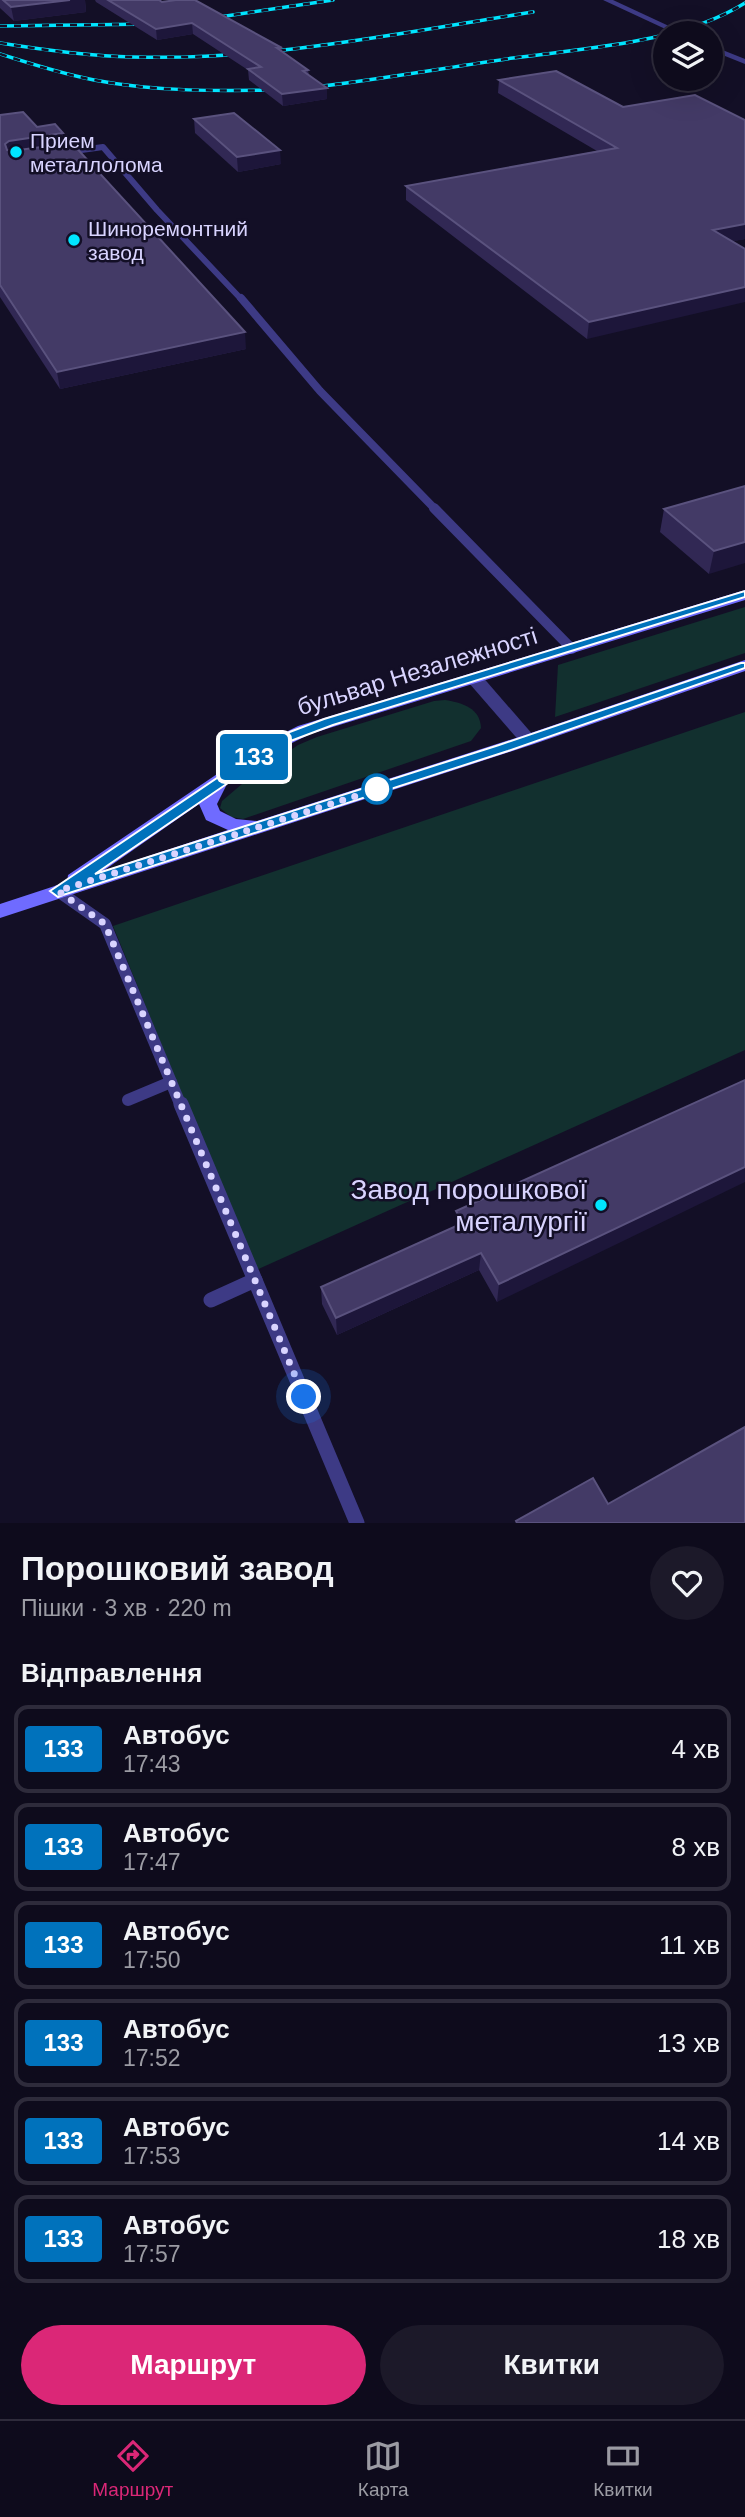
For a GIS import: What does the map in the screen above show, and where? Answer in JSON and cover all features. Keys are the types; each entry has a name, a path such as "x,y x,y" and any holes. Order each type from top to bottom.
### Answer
{"street":[{"path":"607,0 653,21"},
{"path":"723,53 745,62"},
{"name":"бульвар Незалежності","path":"58,891 266,749 304,730 745,595"},
{"name":"бульвар Незалежності","path":"0,911 528,740 745,666"},
{"path":"475,679 528,740"},
{"path":"221,780 208,804 212,815 233,825 259,827"}],"lane":[{"path":"51,154 103,147 157,210 255,313 320,391 572,649"},
{"path":"58,891 105,924 357,1523"},
{"path":"128,1100 171,1082"},
{"path":"211,1300 255,1280"}],"green space":[{"path":"745,607 745,653 555,717 558,665"},
{"path":"445,700 474,711 481,728 471,741 243,819 231,817 220,808 222,801 242,784 298,745 434,701"},
{"path":"745,712 745,1050 254,1271 113,926"}],"building":[{"path":"3,0 70,0 11,7"},
{"path":"108,0 195,0 282,48 277,48 308,70 303,71 327,88 282,94 248,69 261,67 192,23 156,29"},
{"path":"556,71 623,107 695,95 745,120 745,224 713,230 745,249 745,287 589,322 406,186 617,148 499,80"},
{"name":"Шиноремонтний завод","path":"23,112 37,127 55,124 63,133 9,141 5,144 7,150 72,143 245,332 57,372 0,285 0,115"},
{"path":"234,113 280,150 237,157 194,119"},
{"path":"745,486 745,542 714,551 664,509"},
{"name":"Завод порошкової металургії","path":"745,1080 745,1167 499,1284 481,1253 336,1318 321,1287 463,1223 456,1211"},
{"path":"745,1427 745,1523 516,1521 593,1478 608,1504"}],"railway":[{"path":"206,19 333,0"},
{"path":"307,88 633,42 692,27 745,3"},
{"path":"0,43 115,56 233,55 383,37 533,12"},
{"path":"0,26 154,24"},
{"path":"0,54 70,75 117,84 188,90 283,90"}],"bus line":[{"name":"133","path":"745,595 304,730 266,749 58,891 503,748 745,666"}],"place":[{"name":"Прием металлолома","path":"16,152"},
{"name":"Шиноремонтний завод","path":"74,240"},
{"name":"Завод порошкової металургії","path":"601,1205"}],"route":[{"path":"304,1397 105,924 58,891 381,788 377,789"}]}
